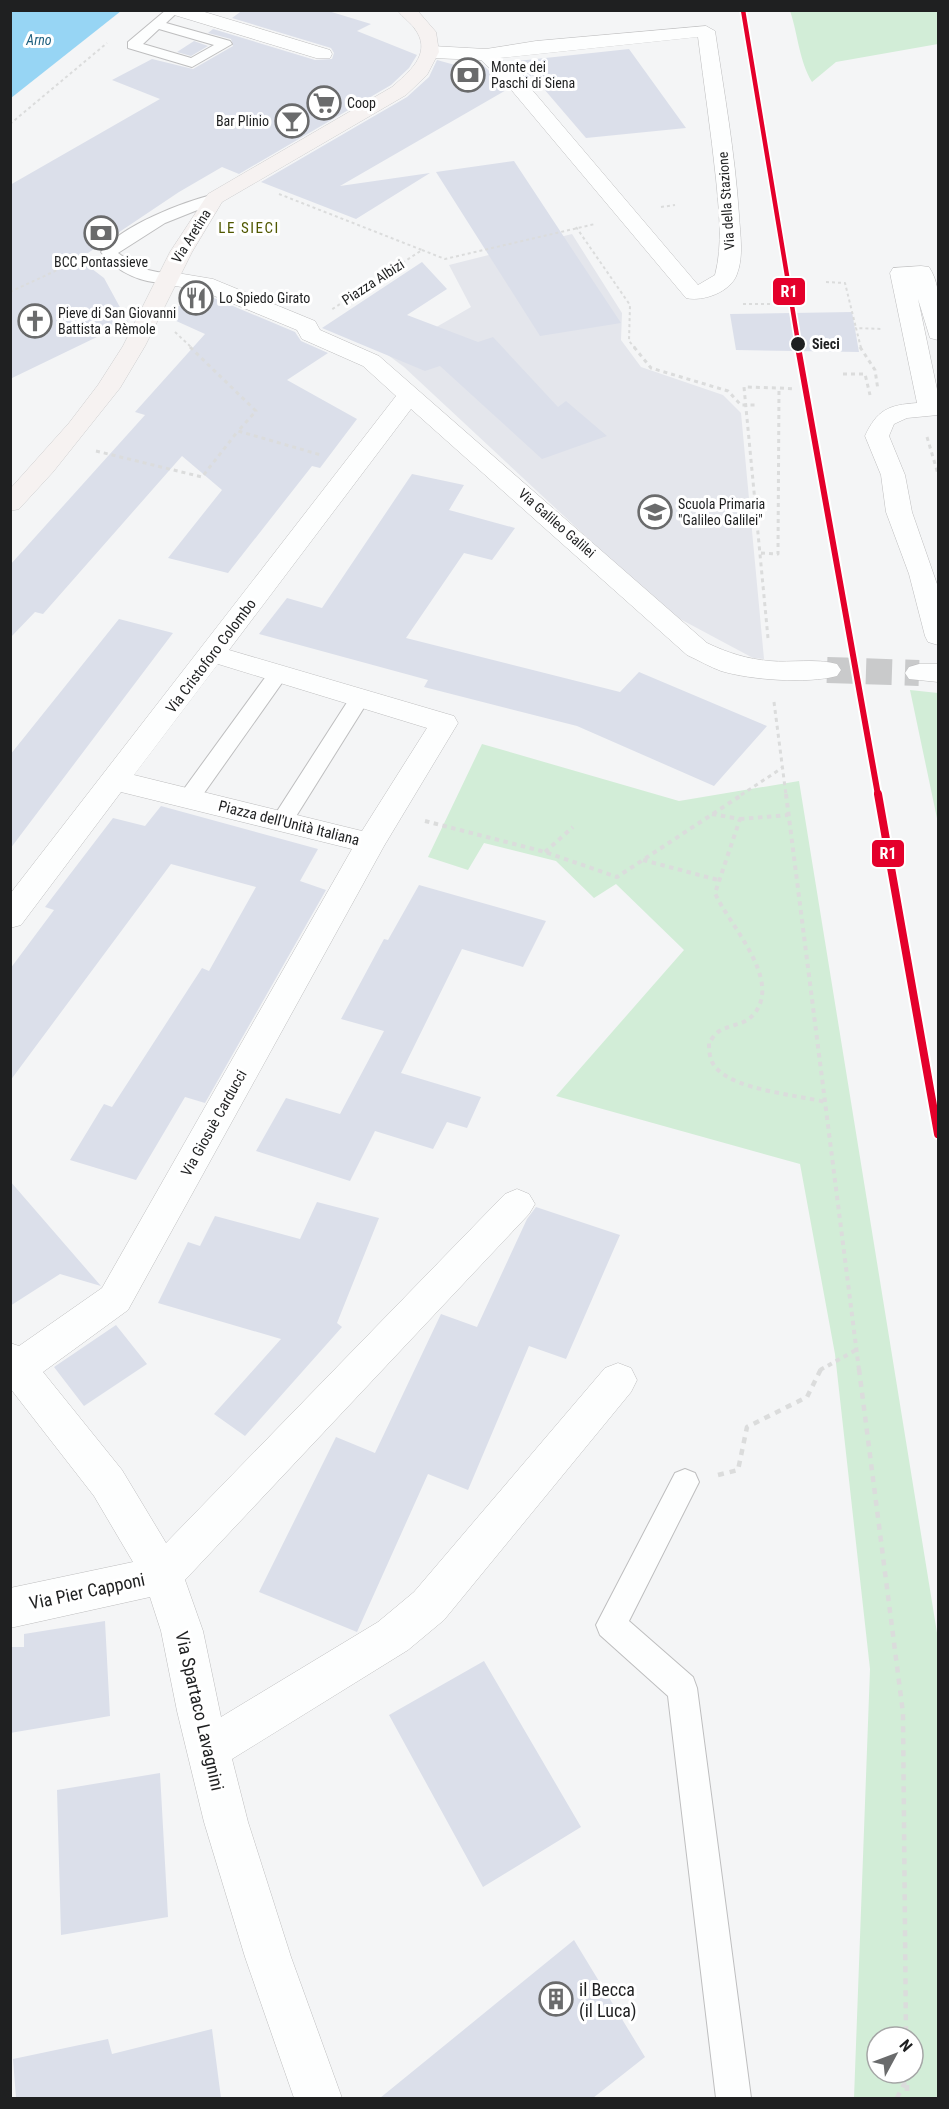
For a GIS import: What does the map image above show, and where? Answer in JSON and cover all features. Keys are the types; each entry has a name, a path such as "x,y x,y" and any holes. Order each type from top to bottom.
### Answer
{"main road":[{"path":"406,10 420,22 430,39 432,52"},
{"name":"Via Aretina","path":"10,504 53,458 92,409 133,347 165,278 195,225 215,198 399,91 421,72 432,52"}],"street":[{"path":"176,10 322,54"},
{"name":"Via della Stazione","path":"432,52 486,55 536,47 706,31 722,148 731,250 727,276 718,284 694,293 515,82 486,55"},
{"path":"939,333 921,272 902,273 934,408 902,411 884,420 877,436 893,475 899,512 922,574 939,636"},
{"path":"165,278 206,284 307,326"},
{"name":"Via Galileo Galilei","path":"307,326 310,334 371,362 410,394 697,649 729,664 771,670 826,670"},
{"name":"Via Cristoforo Colombo","path":"10,917 410,394"},
{"name":"Piazza dell'Unità Italiana","path":"117,780 370,843 444,723 213,654"},
{"name":"Via Giosuè Carducci","path":"14,1363 115,1299 370,843"},
{"path":"163,1575 517,1204"},
{"name":"Via Spartaco Lavagnini","path":"14,1363 108,1483 163,1575 182,1631 226,1822 268,1957 318,2098"},
{"path":"208,1749 393,1636 429,1606 618,1380"},
{"name":"Via Pier Capponi","path":"10,1608 163,1575"}],"lane":[{"path":"158,25 225,45 192,63 133,45 176,10"},
{"path":"165,278 139,275 119,265 109,252 120,242 178,211 215,198"},
{"path":"189,798 279,673"},
{"path":"282,821 360,698"},
{"path":"685,1482 611,1625 682,1688 734,2098"}],"path":[{"path":"10,124 110,41"},
{"name":"Piazza Albizi","path":"272,191 422,250"},
{"path":"422,250 445,259 576,227 630,305 629,341 651,368 728,391 741,405 757,405"},
{"name":"Piazza Albizi","path":"307,326 422,250"},
{"path":"10,292 93,254 109,252"},
{"path":"826,282 845,283 856,328"},
{"path":"95,450 202,477 256,411 175,332"},
{"path":"843,374 865,374 870,397"},
{"path":"795,389 744,387 782,768 903,1713 906,2025"},
{"path":"761,553 778,554 779,388"},
{"path":"238,431 357,465"},
{"path":"389,814 473,831 545,852 617,877 782,768"},
{"path":"712,814 740,819 788,816"},
{"path":"740,819 718,880 716,892 721,907 753,955 760,973 762,995 755,1013 739,1026 718,1032 709,1042 709,1058 720,1072 736,1080 825,1102"},
{"path":"545,852 573,827"},
{"path":"643,860 718,880"},
{"path":"685,1482 738,1470 747,1427 807,1397 822,1367 856,1350"}],"shaded area":[{"name":"Scuola Primaria \"Galileo Galilei\"","path":"572,234 622,313 621,340 641,367 723,395 741,413 764,659 753,658 667,612 404,367 388,355 471,307 449,265"}],"green space":[{"path":"790,11 938,11 938,44 836,62 812,82 801,56"},
{"path":"910,690 938,693 938,823"},
{"path":"482,744 679,801 799,781 938,1639 938,2098 854,2098 870,1669 835,1354 800,1164 556,1096 684,950 616,884 594,898 556,861 484,843 468,870 428,857"}],"water":[{"name":"Arno","path":"11,10 121,10 121,11 11,98"}],"building":[{"path":"243,10 325,10 371,24 357,31 417,55 409,68 391,85 239,174 222,167 179,192 79,259 104,278 128,322 10,379 10,185 160,99 112,80 152,59 193,69 233,46 231,39 208,33 213,29 315,60 332,59 334,53 331,48 232,18"},
{"path":"194,41 208,46 191,56 177,52"},
{"path":"629,49 686,128 586,138 532,75 526,79 508,62"},
{"path":"437,60 455,65 483,65 508,89 340,186 430,173 356,219 261,182 407,97 429,77"},
{"path":"514,161 621,323 540,336 436,172"},
{"path":"422,262 447,289 407,315 478,342 493,337 558,407 566,401 607,436 542,459 440,366 425,371 322,328"},
{"path":"202,293 295,332 301,341 328,353 287,380 357,419 320,468 312,466 228,573 168,558 222,490 182,456 43,614 35,612 10,638 10,565 145,415 135,412 205,334 163,315"},
{"path":"852,312 859,352 736,350 730,314"},
{"path":"412,474 464,485 449,510 515,528 492,560 464,553 406,638 620,692 639,672 767,726 714,786 577,726 424,687 428,680 259,634 287,598 322,608"},
{"path":"119,619 173,633 10,849 10,755"},
{"path":"161,806 318,849 300,881 326,890 205,1103 185,1097 136,1180 70,1160 104,1104 112,1107 202,968 209,971 256,887 171,864 10,1081 10,969 54,910 45,907 113,818 145,826"},
{"path":"419,885 546,921 523,967 462,949 401,1073 481,1097 467,1128 447,1122 433,1149 375,1131 350,1181 256,1151 286,1098 340,1114 384,1031 341,1019 384,939 388,940"},
{"path":"10,1181 101,1286 60,1274 10,1306"},
{"path":"317,1202 379,1218 337,1323 342,1327 245,1436 214,1414 281,1339 158,1303 188,1242 200,1246 215,1216 300,1239"},
{"path":"536,1207 620,1235 566,1359 529,1346 468,1490 428,1474 357,1632 259,1592 336,1437 375,1453 441,1314 477,1327 527,1219"},
{"path":"116,1325 147,1364 84,1406 54,1367"},
{"path":"105,1621 110,1716 10,1733 10,1647 24,1647 24,1634"},
{"path":"484,1661 581,1827 483,1887 389,1715"},
{"path":"160,1773 168,1917 61,1935 57,1790"},
{"name":"il Becca (il Luca)","path":"574,1940 645,2057 593,2098 380,2098"},
{"path":"212,2029 221,2098 16,2098 13,2059 108,2039 112,2054"}],"tunnel":[{"path":"827,670 919,673"}],"transit line":[{"name":"R1","path":"743,10 795,327 938,1134"}],"place":[{"name":"Monte dei Paschi di Siena","path":"468,75"},
{"name":"Coop","path":"324,103"},
{"name":"Bar Plinio","path":"292,121"},
{"name":"BCC Pontassieve","path":"101,233"},
{"name":"Lo Spiedo Girato","path":"196,298"},
{"name":"Pieve di San Giovanni Battista a Rèmole","path":"35,321"},
{"name":"Sieci","path":"798,344"},
{"name":"Scuola Primaria \"Galileo Galilei\"","path":"655,512"},
{"name":"il Becca (il Luca)","path":"556,1999"}],"district":[{"name":"LE SIECI","path":"249,228"}]}
